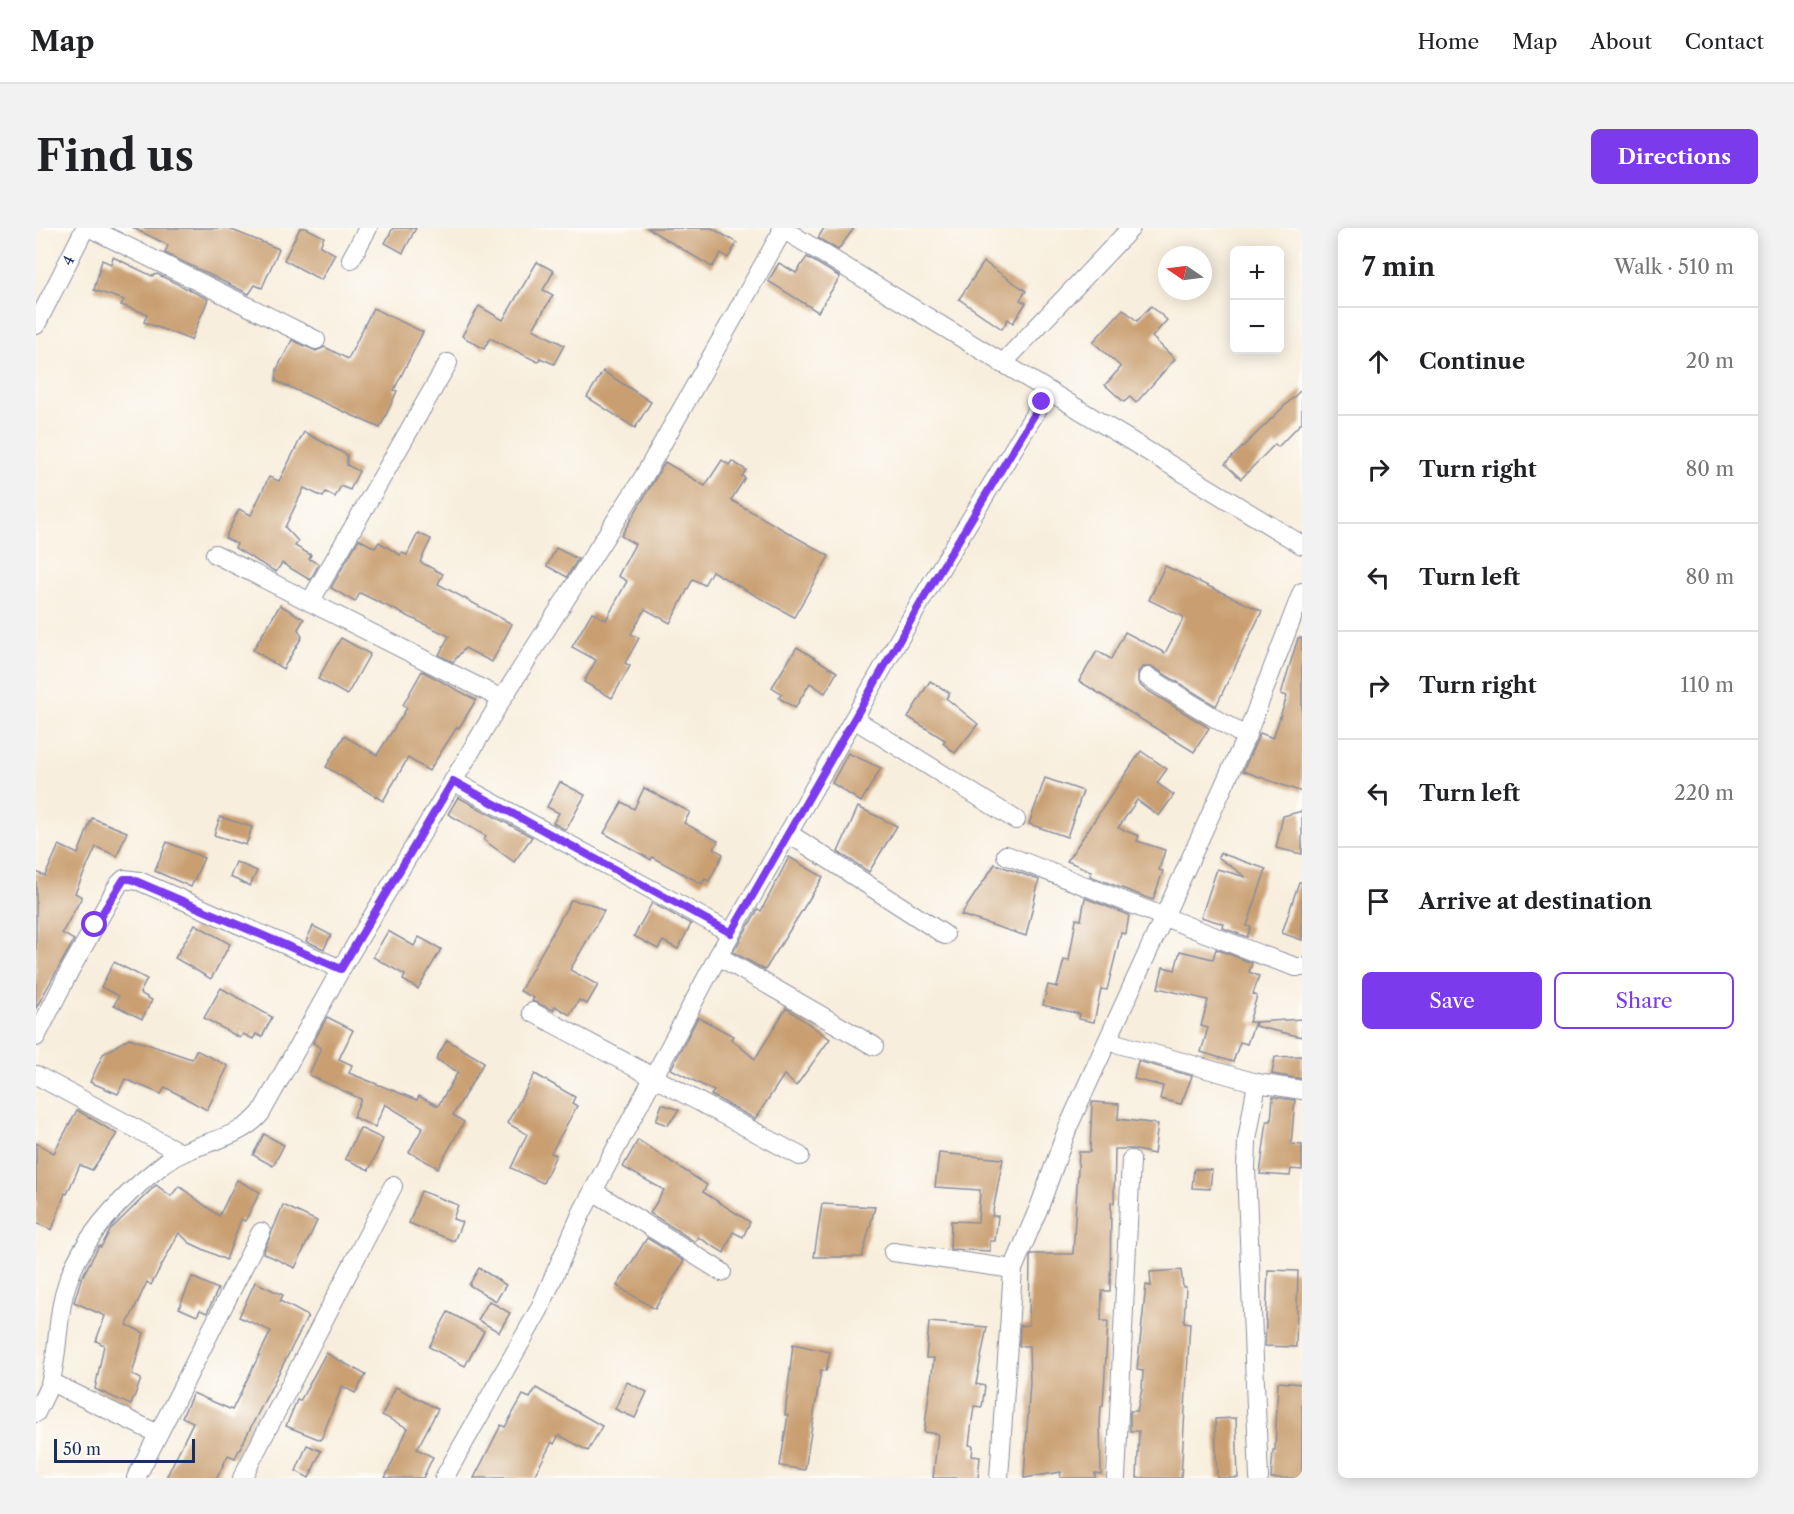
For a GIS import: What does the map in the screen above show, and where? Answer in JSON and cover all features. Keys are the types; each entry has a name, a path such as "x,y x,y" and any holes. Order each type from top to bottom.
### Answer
{"street":[{"name":"4","path":"36,325 87,228"},
{"path":"87,228 316,340"},
{"path":"351,259 369,228"},
{"path":"36,1413 51,1382 64,1294 78,1258 94,1232 162,1164 181,1153 244,1130 261,1113 341,969 502,699 644,476 783,228 1002,363 1042,404 1302,545"},
{"path":"1002,363 1131,228"},
{"path":"310,602 447,363"},
{"path":"444,1478 539,1310 593,1191 718,956 926,594 1042,404"},
{"path":"215,554 502,699"},
{"path":"999,1478 1013,1269 1040,1205 1068,1127 1246,738 1302,592"},
{"path":"1148,678 1246,738"},
{"path":"854,719 1016,820"},
{"path":"453,781 731,933"},
{"path":"788,834 945,935"},
{"path":"1006,855 1259,954 1302,967"},
{"path":"36,1037 70,970 118,885 124,879 139,881 341,969"},
{"path":"718,956 874,1046"},
{"path":"532,1012 800,1156"},
{"path":"1108,1041 1257,1083 1302,1090"},
{"path":"36,1075 181,1153"},
{"path":"1257,1083 1247,1140 1246,1169 1259,1478"},
{"path":"1116,1478 1131,1160"},
{"path":"242,1478 393,1186"},
{"path":"593,1191 722,1272"},
{"path":"135,1478 261,1232"},
{"path":"893,1252 1013,1269"},
{"path":"51,1382 158,1434"}],"building":[{"path":"133,228 227,228 279,249 262,288 255,285 249,294 165,253 168,245"},
{"path":"300,228 306,228 324,237 320,246 335,254 321,280 284,260"},
{"path":"393,228 416,228 403,253 385,243"},
{"path":"647,228 712,228 737,243 728,258 721,253 712,267"},
{"path":"824,228 854,228 838,250 818,238"},
{"path":"113,257 152,276 157,274 208,299 191,340 144,322 147,314 121,305 124,300 94,290 102,260 111,264"},
{"path":"807,257 840,277 818,312 768,281 779,263 796,273"},
{"path":"537,262 554,271 543,290 553,295 533,329 564,345 554,364 540,358 538,362 490,338 484,349 462,336 479,306 503,320"},
{"path":"984,262 1026,291 1020,300 1026,303 1013,323 1008,319 1002,329 959,299"},
{"path":"1151,306 1167,320 1152,337 1175,359 1136,403 1130,397 1124,402 1105,385 1121,367 1093,342 1123,309 1137,321"},
{"path":"373,308 423,332 394,390 397,391 380,428 276,381 277,369 292,340 316,351 325,347 348,359"},
{"path":"603,371 651,402 635,428 587,397"},
{"path":"1302,389 1302,422 1278,447 1275,444 1241,479 1225,464"},
{"path":"304,432 347,455 347,465 359,471 350,490 341,486 335,497 326,492 323,497 304,488 285,527 298,541 295,546 311,555 309,559 319,564 310,580 282,563 276,572 235,548 237,544 225,538 239,509 251,515 269,477 279,481"},
{"path":"722,460 729,465 732,461 746,470 742,476 745,478 731,500 829,556 794,617 712,571 704,585 693,579 670,623 645,609 631,634 639,638 625,663 630,666 612,698 584,682 596,660 572,647 592,612 606,620 627,581 618,576 635,544 621,536 665,462 705,486"},
{"path":"418,533 431,539 420,562 443,574 438,584 512,624 492,662 465,648 453,662 439,655 449,636 360,593 355,602 331,588 359,539 375,548 379,542 400,555 402,553 407,555"},
{"path":"556,548 578,559 567,577 547,566"},
{"path":"1165,566 1262,611 1216,706 1153,667 1143,667 1138,672 1138,682 1142,687 1209,728 1194,752 1079,681 1097,651 1111,659 1125,632 1165,653 1184,617 1149,600"},
{"path":"280,605 304,619 298,629 302,637 283,669 253,650"},
{"path":"341,638 370,654 347,695 318,679"},
{"path":"1298,638 1302,638 1302,792 1243,771 1260,733 1273,738 1287,696 1281,694"},
{"path":"797,647 837,672 825,693 810,683 795,708 779,698 782,694 772,687"},
{"path":"422,671 476,700 429,771 408,758 383,801 326,767 344,736 377,755 407,708 403,705"},
{"path":"930,681 950,693 946,698 978,724 955,753 943,743 945,740 908,717"},
{"path":"1141,751 1167,769 1157,783 1174,795 1159,816 1137,800 1118,828 1139,836 1137,841 1165,850 1159,870 1163,871 1153,900 1090,876 1091,871 1067,861"},
{"path":"848,753 881,768 861,802 832,783"},
{"path":"1045,778 1083,791 1067,837 1029,824"},
{"path":"560,782 585,795 566,830 553,823 559,813 547,807"},
{"path":"644,788 690,812 684,823 718,841 714,849 723,854 709,881 705,879 702,884 652,857 651,860 604,833 622,802 634,809"},
{"path":"458,797 532,837 514,862 484,840 486,836 448,814"},
{"path":"858,807 897,826 869,872 838,852"},
{"path":"1302,811 1302,854 1276,848 1283,816"},
{"path":"220,817 252,827 246,845 214,835"},
{"path":"92,818 127,832 117,856 96,847 75,893 82,897 62,933 74,940 36,1008 36,872 45,876 59,845 78,854"},
{"path":"167,842 204,858 191,887 155,871"},
{"path":"1220,853 1266,869 1247,926 1251,927 1247,937 1223,928 1224,924 1201,917 1217,869 1246,877 1218,857"},
{"path":"789,857 823,877 765,970 733,952 758,909 761,911"},
{"path":"236,862 257,871 250,886 230,877"},
{"path":"995,864 1039,880 1026,936 961,915"},
{"path":"1299,882 1302,882 1302,940 1282,933"},
{"path":"1085,898 1129,915 1126,934 1121,933 1107,990 1101,989 1094,1022 1079,1019 1080,1014 1043,1005 1048,985 1057,987 1064,960 1069,961 1076,919 1081,920"},
{"path":"571,900 591,904 604,911 570,970 598,985 587,1004 579,1000 570,1015 555,1006 553,1010 532,1001 534,998 520,991"},
{"path":"652,903 691,924 678,949 663,941 658,949 634,936"},
{"path":"195,924 230,944 211,979 175,958"},
{"path":"313,926 331,935 324,949 306,941"},
{"path":"388,931 414,946 419,937 441,949 418,989 403,980 405,975 373,957"},
{"path":"1216,949 1252,963 1249,972 1259,976 1253,994 1257,996 1249,1022 1255,1022 1247,1044 1240,1042 1233,1062 1201,1052 1208,1028 1201,1026 1208,1000 1158,988 1163,967 1175,970 1180,951 1213,959"},
{"path":"114,962 147,979 140,993 152,1000 142,1019 114,1005 119,996 101,987"},
{"path":"221,988 272,1017 262,1037 256,1034 253,1039 243,1034 240,1038 204,1018"},
{"path":"786,1008 830,1039 796,1086 784,1075 755,1119 711,1095 714,1091 671,1069 698,1017 733,1036 731,1039 755,1059"},
{"path":"327,1017 353,1030 339,1059 352,1065 349,1073 417,1100 419,1096 438,1106 458,1072 436,1059 447,1040 484,1062 453,1115 464,1122 438,1168 409,1152 423,1127 385,1104 375,1127 353,1117 361,1099 309,1075 321,1048 313,1043"},
{"path":"1302,1019 1302,1037 1255,1026 1256,1022"},
{"path":"129,1038 192,1059 196,1050 228,1066 207,1110 165,1087 161,1094 125,1079 118,1094 90,1082 103,1054"},
{"path":"1302,1056 1302,1079 1272,1074 1275,1057"},
{"path":"1138,1061 1192,1076 1181,1104 1160,1099 1163,1086 1134,1079"},
{"path":"535,1074 575,1097 572,1103 577,1106 551,1153 556,1155 543,1183 511,1168 527,1134 507,1123"},
{"path":"1273,1097 1295,1100 1291,1144 1302,1145 1302,1170 1291,1169 1290,1176 1260,1174 1267,1121 1271,1121"},
{"path":"1092,1102 1119,1104 1118,1119 1158,1124 1154,1154 1132,1149 1115,1149 1114,1203 1111,1203 1110,1291 1102,1291 1101,1321 1108,1321 1100,1422 1101,1474 1095,1473 1095,1478 1060,1478 1061,1472 1024,1478 1030,1382 1029,1346 1019,1346 1020,1326 1029,1325 1030,1257 1031,1254 1073,1254 1079,1152 1090,1152"},
{"path":"662,1104 679,1110 668,1125 656,1121"},
{"path":"77,1110 117,1134 92,1170 80,1165 67,1194 65,1193 52,1230 36,1223 36,1143 54,1153"},
{"path":"360,1128 383,1139 369,1170 345,1159"},
{"path":"264,1134 284,1145 273,1166 253,1155"},
{"path":"638,1140 707,1185 703,1192 750,1222 743,1237 733,1232 724,1253 698,1237 695,1242 650,1213 664,1190 623,1167"},
{"path":"939,1153 1003,1159 992,1216 998,1216 995,1241 990,1241 990,1251 950,1249 951,1221 978,1222 980,1190 935,1187"},
{"path":"1194,1169 1212,1170 1210,1189 1192,1188"},
{"path":"237,1180 260,1192 245,1221 241,1219 226,1260 190,1243 179,1233 151,1285 147,1282 127,1325 144,1333 132,1374 141,1379 131,1405 95,1389 104,1345 96,1341 105,1316 74,1302 81,1279 99,1246 101,1247 111,1229 156,1185 171,1196 179,1186 219,1216"},
{"path":"421,1191 458,1205 453,1219 462,1222 454,1241 409,1223"},
{"path":"822,1204 875,1207 862,1257 814,1257"},
{"path":"283,1205 317,1221 295,1268 263,1253"},
{"path":"647,1238 684,1261 655,1309 617,1286"},
{"path":"479,1268 506,1285 496,1301 469,1285"},
{"path":"1181,1270 1183,1287 1186,1287 1184,1322 1190,1323 1181,1478 1137,1478 1139,1431 1130,1431 1130,1411 1137,1411 1142,1389 1143,1371 1137,1370 1146,1285 1151,1286 1150,1272"},
{"path":"1268,1270 1298,1271 1296,1347 1265,1346"},
{"path":"192,1277 218,1289 207,1313 200,1310 197,1316 179,1308"},
{"path":"255,1282 283,1295 280,1301 308,1316 235,1458 228,1455 217,1478 166,1478 193,1422 182,1417 193,1393 232,1410 271,1331 239,1317"},
{"path":"489,1301 510,1313 499,1332 478,1320"},
{"path":"448,1312 484,1331 465,1366 429,1347"},
{"path":"929,1322 987,1327 976,1384 985,1386 982,1407 974,1406 969,1445 973,1446 972,1456 980,1457 978,1478 933,1478 938,1434 924,1432 934,1358 926,1358"},
{"path":"793,1344 830,1352 826,1371 821,1370 805,1470 780,1466 788,1415 785,1415"},
{"path":"326,1353 366,1375 355,1393 342,1386 321,1440 286,1426 297,1400 300,1401"},
{"path":"627,1382 647,1392 635,1418 615,1409"},
{"path":"1278,1382 1302,1384 1302,1478 1271,1478 1273,1450 1275,1450"},
{"path":"396,1387 438,1409 417,1449 433,1457 423,1478 385,1478 408,1428 382,1415"},
{"path":"536,1388 602,1426 588,1451 559,1435 554,1444 552,1442 533,1478 474,1478 501,1425 505,1427 523,1395 530,1398"},
{"path":"1236,1418 1238,1478 1217,1478 1215,1419"},
{"path":"307,1445 321,1451 309,1478 296,1471"}],"route":[{"path":"95,925 118,885 124,879 131,879 341,969 453,781 731,933 926,594 1042,402"}]}
